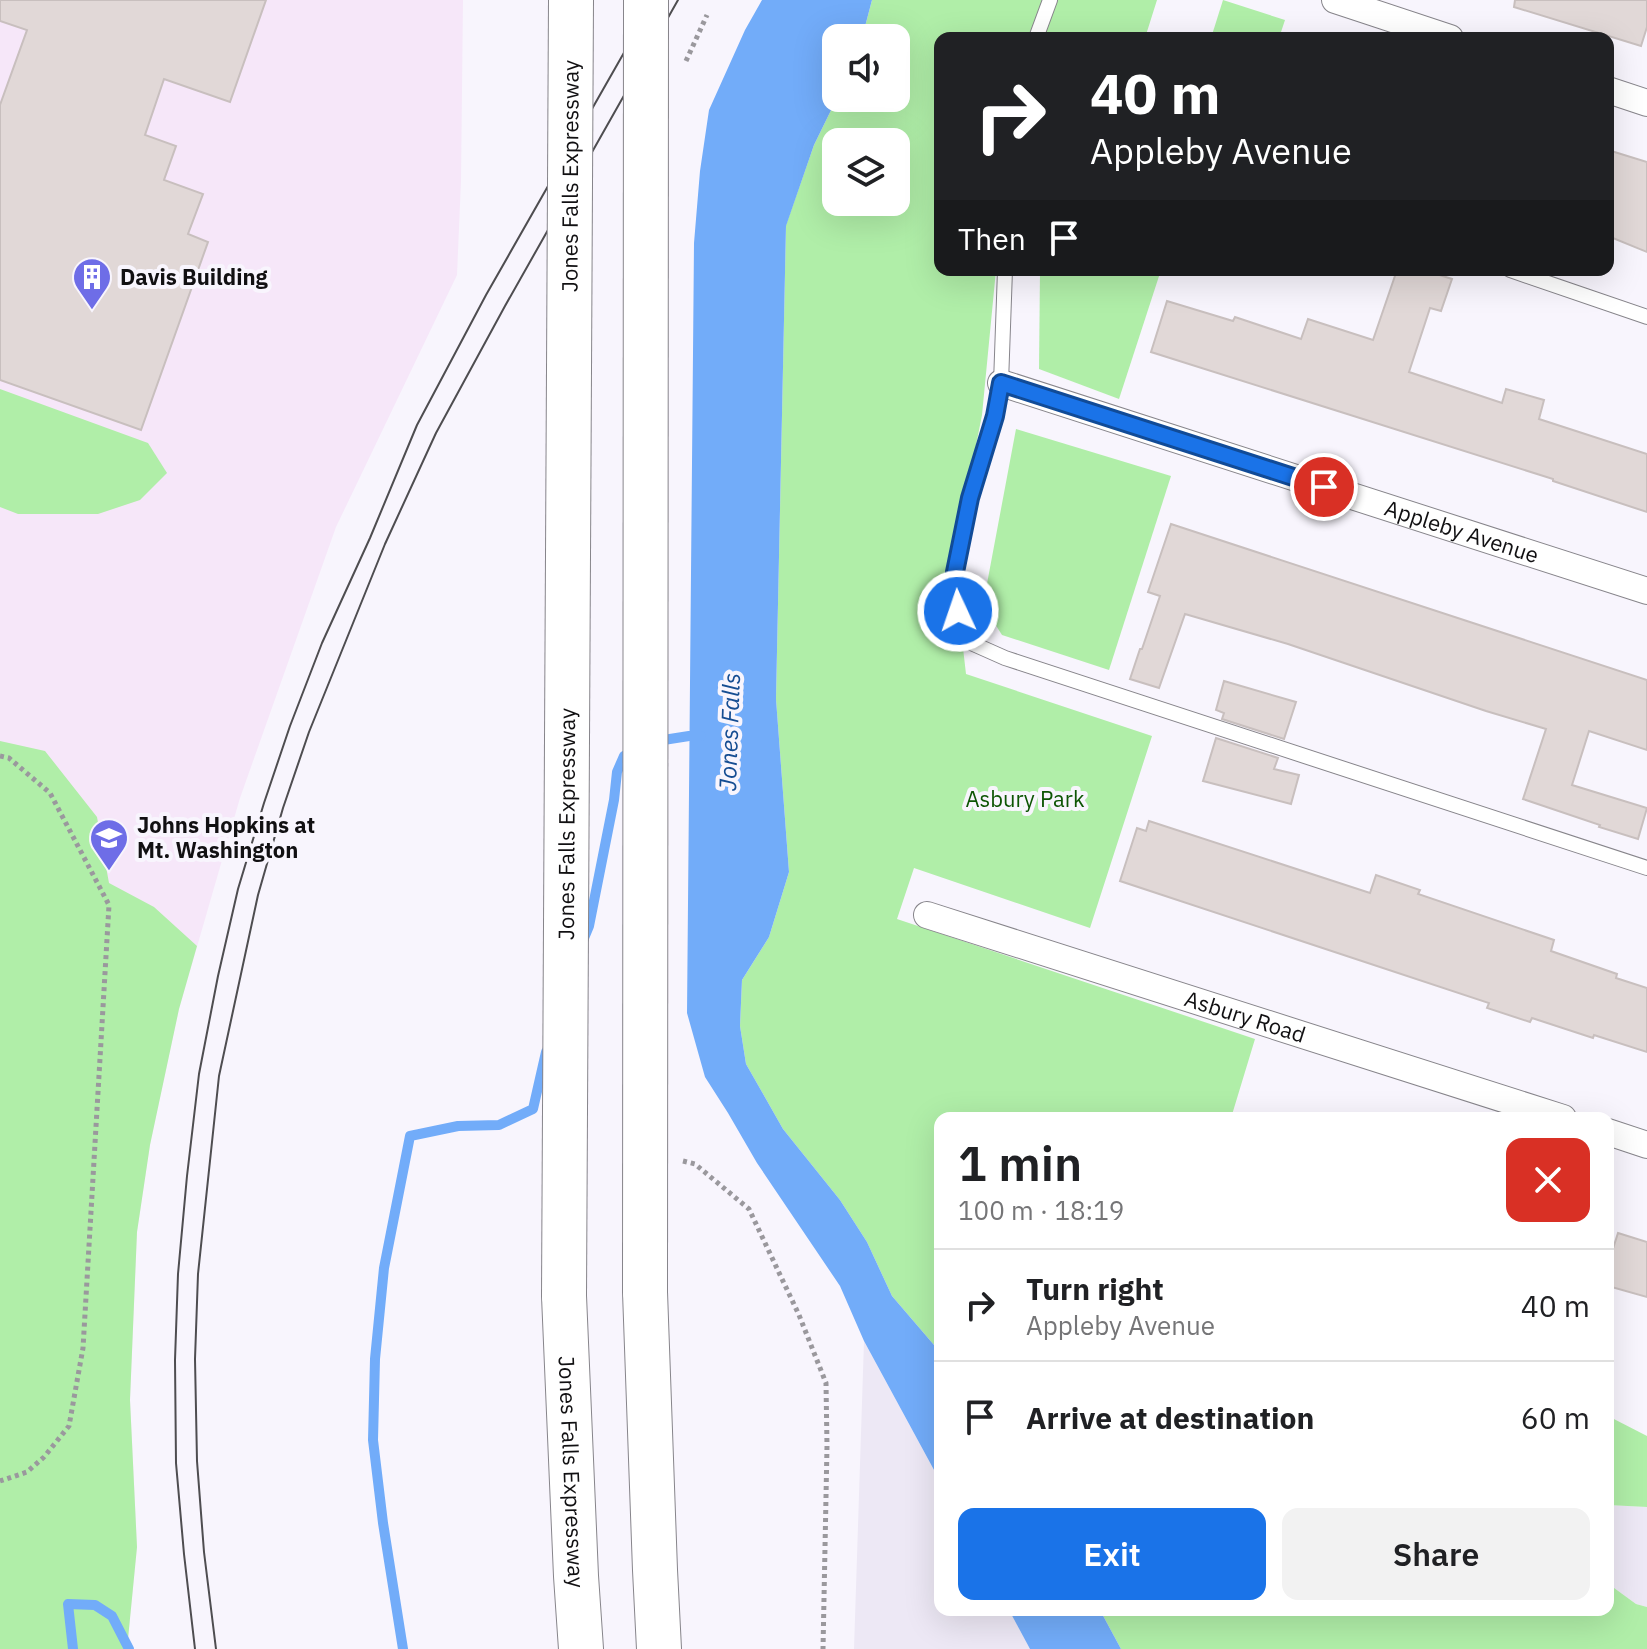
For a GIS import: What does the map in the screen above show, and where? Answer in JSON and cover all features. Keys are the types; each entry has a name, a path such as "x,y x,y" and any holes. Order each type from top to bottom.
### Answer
{"highway":[{"name":"Jones Falls Expressway","path":"571,0 564,1296 581,1649"},
{"path":"646,0 645,1292 659,1649"}],"street":[{"path":"1335,0 1432,32"},
{"path":"1614,92 1647,103"},
{"name":"Appleby Avenue","path":"1001,383 1647,591"},
{"name":"Asbury Road","path":"927,915 1544,1112"},
{"path":"1614,1134 1647,1145"}],"lane":[{"path":"1038,32 1050,0"},
{"path":"1005,276 1001,383 995,416 970,498 955,572 958,611 969,642 1005,658 1647,868"},
{"path":"1527,276 1647,317"}],"path":[{"path":"0,756 9,758 50,793 109,905 83,1348 69,1426 44,1457 27,1472 0,1481"},
{"path":"682,1160 695,1164 749,1209 799,1315 826,1383 823,1649"}],"shaded area":[{"name":"Johns Hopkins at Mt. Washington","path":"0,0 463,0 457,275 336,527 240,798 179,1009 150,1145 137,1232 130,1400 137,1547 127,1649 0,1649"},
{"path":"864,1341 934,1470 934,1616 1012,1616 1030,1649 854,1649"},
{"path":"1614,1505 1647,1507 1647,1607 1636,1604 1614,1588"}],"green space":[{"name":"Asbury Park","path":"872,0 1157,0 1147,32 934,32 934,276 995,276 982,415 953,561 966,674 1152,736 1090,928 914,868 897,919 1255,1039 1233,1112 934,1112 934,1345 892,1296 867,1242 840,1200 783,1129 746,1064 740,1026 742,980 769,937 789,872 776,699 786,225 822,129 822,216 910,216 910,128 822,128 830,112 910,112 910,24 866,24"},
{"path":"1223,0 1285,20 1281,32 1213,32"},
{"path":"1040,276 1159,276 1119,399 1039,369"},
{"path":"0,389 148,443 167,473 140,500 98,514 18,514 0,507"},
{"path":"1016,429 1171,476 1109,670 1002,635 983,605"},
{"path":"0,741 45,751 97,817 109,883 154,907 197,946 179,1009 150,1145 137,1232 130,1400 137,1547 127,1649 0,1649"},
{"path":"1614,1419 1647,1436 1647,1507 1614,1505"},
{"path":"1614,1588 1636,1604 1647,1607 1647,1649 1121,1649 1103,1616 1614,1616"}],"water":[{"name":"Jones Falls","path":"762,0 872,0 866,24 822,24 822,112 830,112 814,145 786,226 776,699 789,872 769,937 742,980 740,1026 746,1064 783,1129 840,1200 867,1242 892,1296 934,1345 934,1470 864,1341 840,1286 757,1163 705,1077 687,1013 694,243 709,110"},
{"path":"1012,1616 1103,1616 1121,1649 1030,1649"}],"building":[{"name":"Davis Building","path":"0,0 266,0 230,102 164,79 145,135 176,146 164,180 203,194 188,234 208,242 141,430 0,380 0,105 27,30 0,21"},
{"path":"1515,0 1647,0 1647,27 1641,46 1614,38 1614,32 1595,32 1514,7"},
{"path":"1614,152 1647,162 1647,252 1614,238"},
{"path":"1395,276 1443,276 1452,279 1441,311 1430,308 1409,372 1502,403 1506,389 1544,400 1539,419 1647,454 1647,512 1553,479 1151,352 1167,301 1233,321 1235,317 1301,339 1308,319 1373,340"},
{"path":"1171,524 1647,680 1647,750 1589,731 1572,785 1647,808 1638,839 1523,799 1546,729 1288,644 1185,614 1159,688 1130,679 1160,596 1148,592"},
{"path":"1224,681 1296,702 1284,739 1222,719 1224,713 1216,710"},
{"path":"1216,738 1278,758 1274,769 1299,775 1291,804 1203,781"},
{"path":"1149,821 1370,893 1376,875 1420,890 1418,894 1554,940 1551,951 1647,988 1647,1052 1532,1018 1530,1022 1487,1008 1489,1003 1120,881 1137,828 1146,831"},
{"path":"1618,1233 1647,1242 1647,1297 1614,1288 1614,1245"}],"waterway":[{"path":"657,741 701,736"},
{"path":"584,938 589,926 617,772 624,756 632,752"},
{"path":"403,1649 373,1440 375,1359 384,1268 410,1136 458,1126 499,1125 533,1109 546,1052"},
{"path":"73,1649 68,1604 95,1605 112,1616 129,1649"}],"tram line":[{"path":"195,1649 176,1463 178,1274 199,1074 238,889 290,726 322,643 417,425 486,295 654,0"},
{"path":"216,1649 197,1461 195,1359 198,1274 219,1076 258,895 309,732 385,544 436,433 678,0"}],"place":[{"name":"Davis Building","path":"92,311"},
{"name":"Johns Hopkins at Mt. Washington","path":"109,872"}],"route":[{"path":"958,611 955,572 970,498 995,416 1001,383 1324,487"}]}
